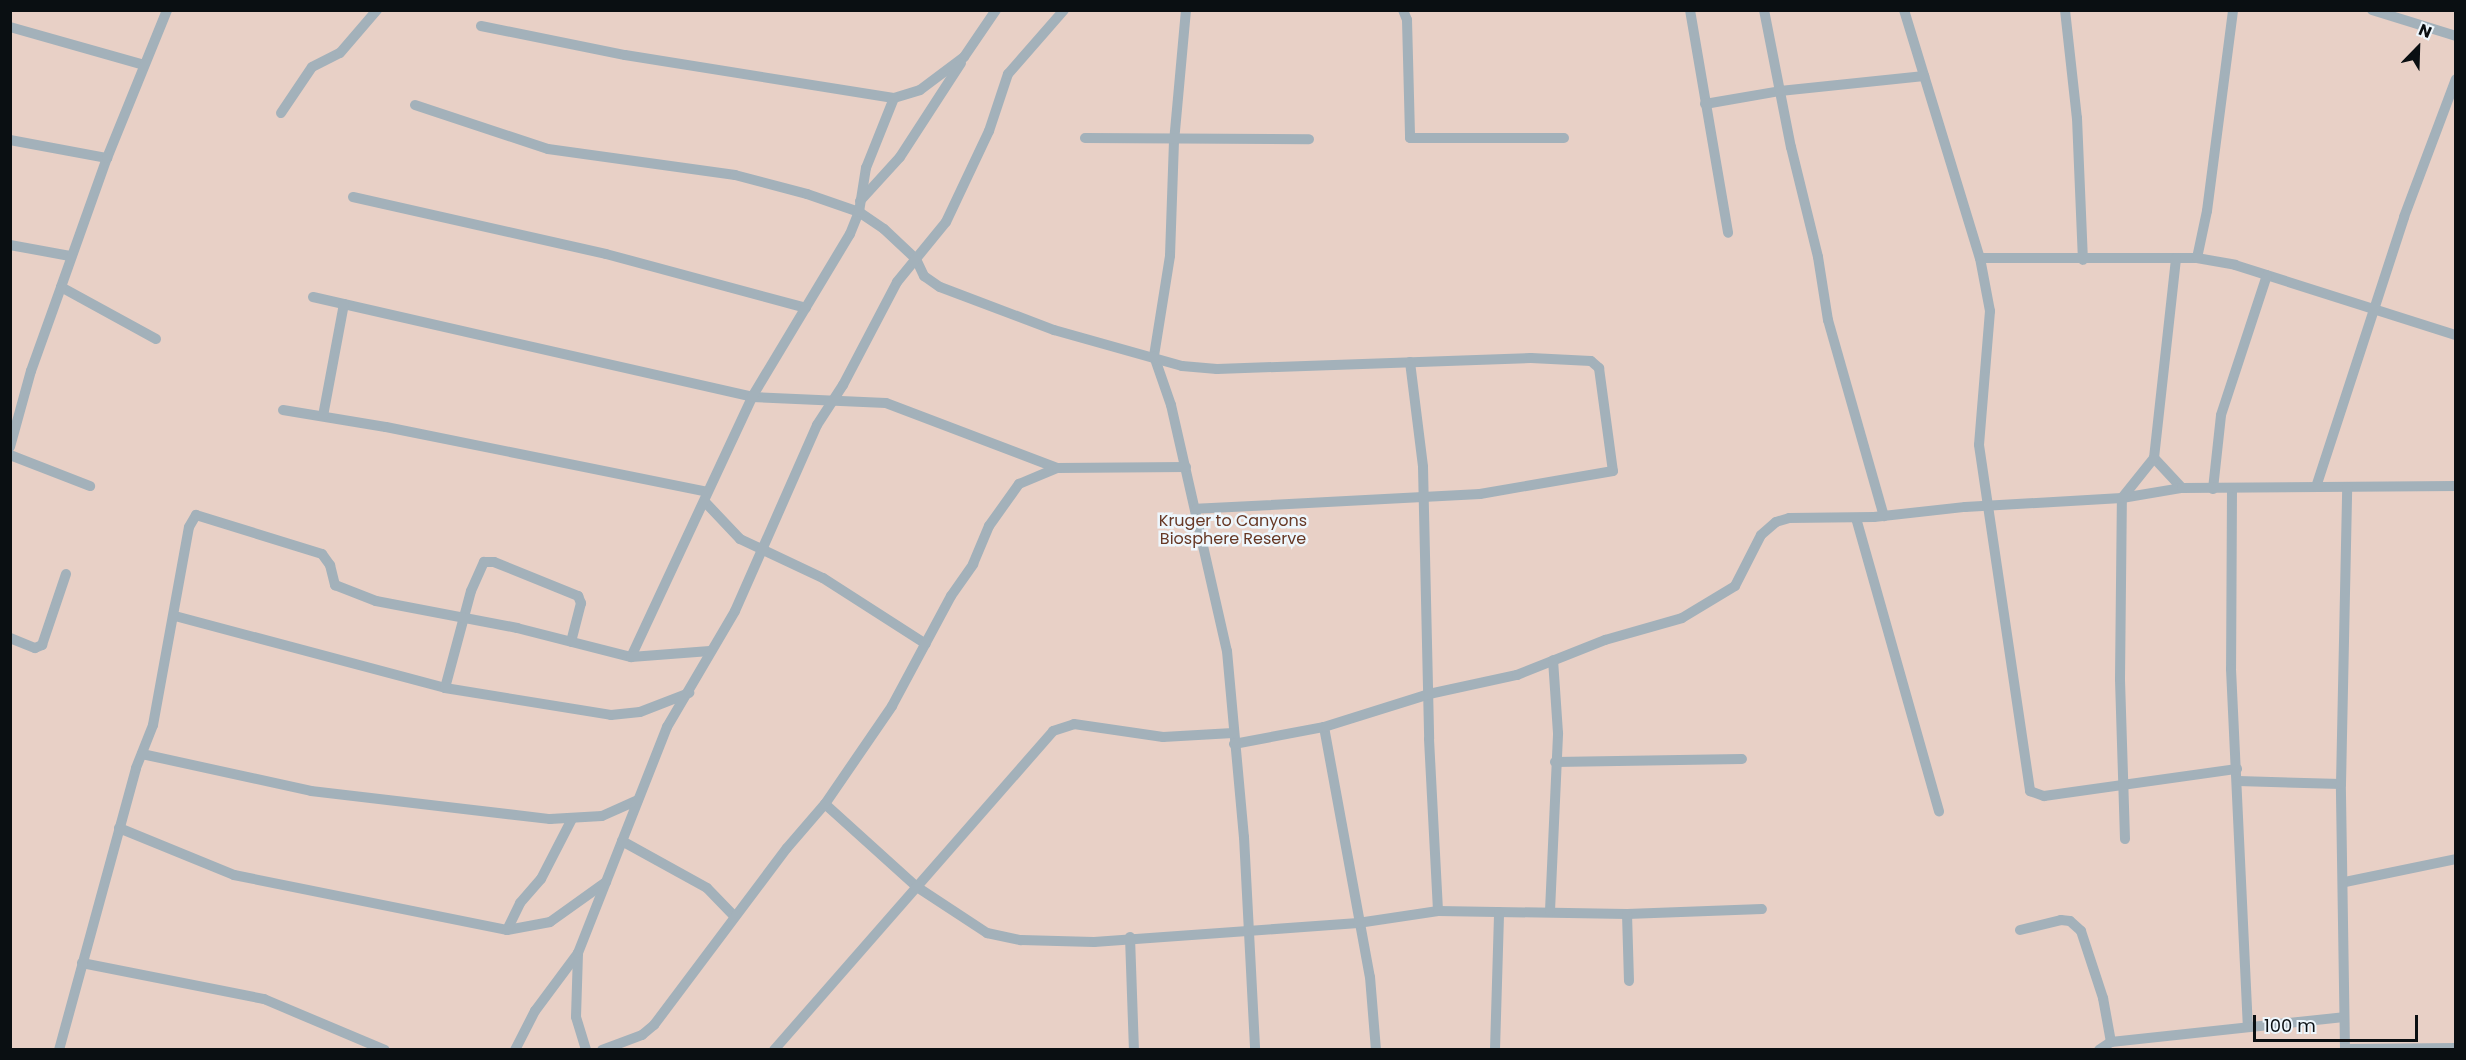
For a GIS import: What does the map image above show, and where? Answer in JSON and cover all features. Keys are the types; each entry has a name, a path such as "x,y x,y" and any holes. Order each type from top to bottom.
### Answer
{"street":[{"path":"10,447 31,371 70,256 166,10"},
{"path":"281,113 312,67 340,52 377,10"},
{"path":"860,206 900,157 996,10"},
{"path":"515,1050 535,1011 578,953 667,727 689,693 763,550 807,442 832,403 897,282 946,222 989,131 1008,74 1064,10"},
{"path":"1186,10 1174,141 1170,256 1154,356 1186,467 1227,651 1249,930 1255,1050"},
{"path":"1403,10 1407,20 1410,138 1564,138"},
{"path":"1690,10 1728,233"},
{"path":"1764,10 1818,257 1828,320 1884,516"},
{"path":"1904,10 1980,258 1992,327 1979,445 2030,791 2044,796 2123,784 2237,775 2341,784"},
{"path":"2066,10 2077,118 2083,260"},
{"path":"2197,258 2207,211 2233,10"},
{"path":"2372,10 2456,36"},
{"path":"481,26 625,55 894,98 920,90 964,57"},
{"path":"10,27 144,65"},
{"path":"1706,104 1780,91 1924,76"},
{"path":"2316,487 2373,310 2456,79"},
{"path":"632,657 752,397 841,252 860,206 866,168 894,98"},
{"path":"415,105 548,148 735,175 860,206 900,241 916,259 930,282 958,295 1054,330 1154,356 1182,366 1217,369 1531,358 1597,363 1602,379 1613,471 1513,491 1196,509"},
{"path":"1085,138 1174,141 1309,139"},
{"path":"10,140 107,158"},
{"path":"353,197 606,254 806,308"},
{"path":"10,245 70,256"},
{"path":"1980,258 2083,260 2197,258 2267,275 2456,336"},
{"path":"2125,839 2122,498 2154,458 2176,258"},
{"path":"2213,489 2221,415 2267,275"},
{"path":"61,287 156,339"},
{"path":"313,297 752,397 898,406 1057,468"},
{"path":"323,416 344,304"},
{"path":"1410,362 1422,447 1438,911"},
{"path":"283,410 323,416 706,497 740,539 823,578 926,644"},
{"path":"10,455 90,486"},
{"path":"2154,458 2182,488"},
{"path":"602,1050 642,1035 654,1025 734,916 825,804 892,706 951,596 973,564 988,526 1012,493 1029,477 1057,468 1186,467"},
{"path":"774,1050 917,887 1036,746 1063,726 1093,725 1163,737 1233,738 1324,728 1429,694 1517,675 1605,640 1682,618 1728,592 1742,577 1761,535 1776,522 1806,516 1856,518 1884,516 1987,506 2122,498 2182,488 2456,486"},
{"path":"2347,487 2341,784 2345,882 2345,1049 2456,1048"},
{"path":"2232,489 2231,669 2248,1026"},
{"path":"59,1050 119,828 153,725 175,616 189,527 193,517 201,514 322,555 330,565 332,582 339,588 464,621 571,642 632,657 710,651"},
{"path":"1856,518 1939,812"},
{"path":"445,688 481,564 494,562 578,596 581,603 571,642"},
{"path":"10,638 34,648 42,645 66,574"},
{"path":"175,616 445,688 620,715 640,712 689,693"},
{"path":"1550,911 1558,734 1554,660"},
{"path":"1324,728 1341,803 1358,923 1370,977 1376,1050"},
{"path":"142,754 375,800 572,819 602,816 638,800"},
{"path":"1555,762 1742,759"},
{"path":"825,804 917,887 987,933 1002,937 1094,942 1130,937 1358,923 1438,911 1627,914 1762,909"},
{"path":"507,930 520,903 541,879 572,819"},
{"path":"119,828 234,875 507,930 550,922 606,882"},
{"path":"621,841 707,888 734,916"},
{"path":"2345,882 2456,859"},
{"path":"1495,1050 1499,912"},
{"path":"1627,914 1629,981"},
{"path":"2020,930 2061,920 2070,921 2081,931 2098,980 2111,1042"},
{"path":"1130,937 1134,1050"},
{"path":"578,953 576,1017 586,1050"},
{"path":"82,963 264,999 386,1050"},
{"path":"2099,1050 2111,1042 2344,1017"}],"green space":[{"name":"Kruger to Canyons Biosphere Reserve","path":"10,11 2455,11 2455,1049 10,1049"}]}
